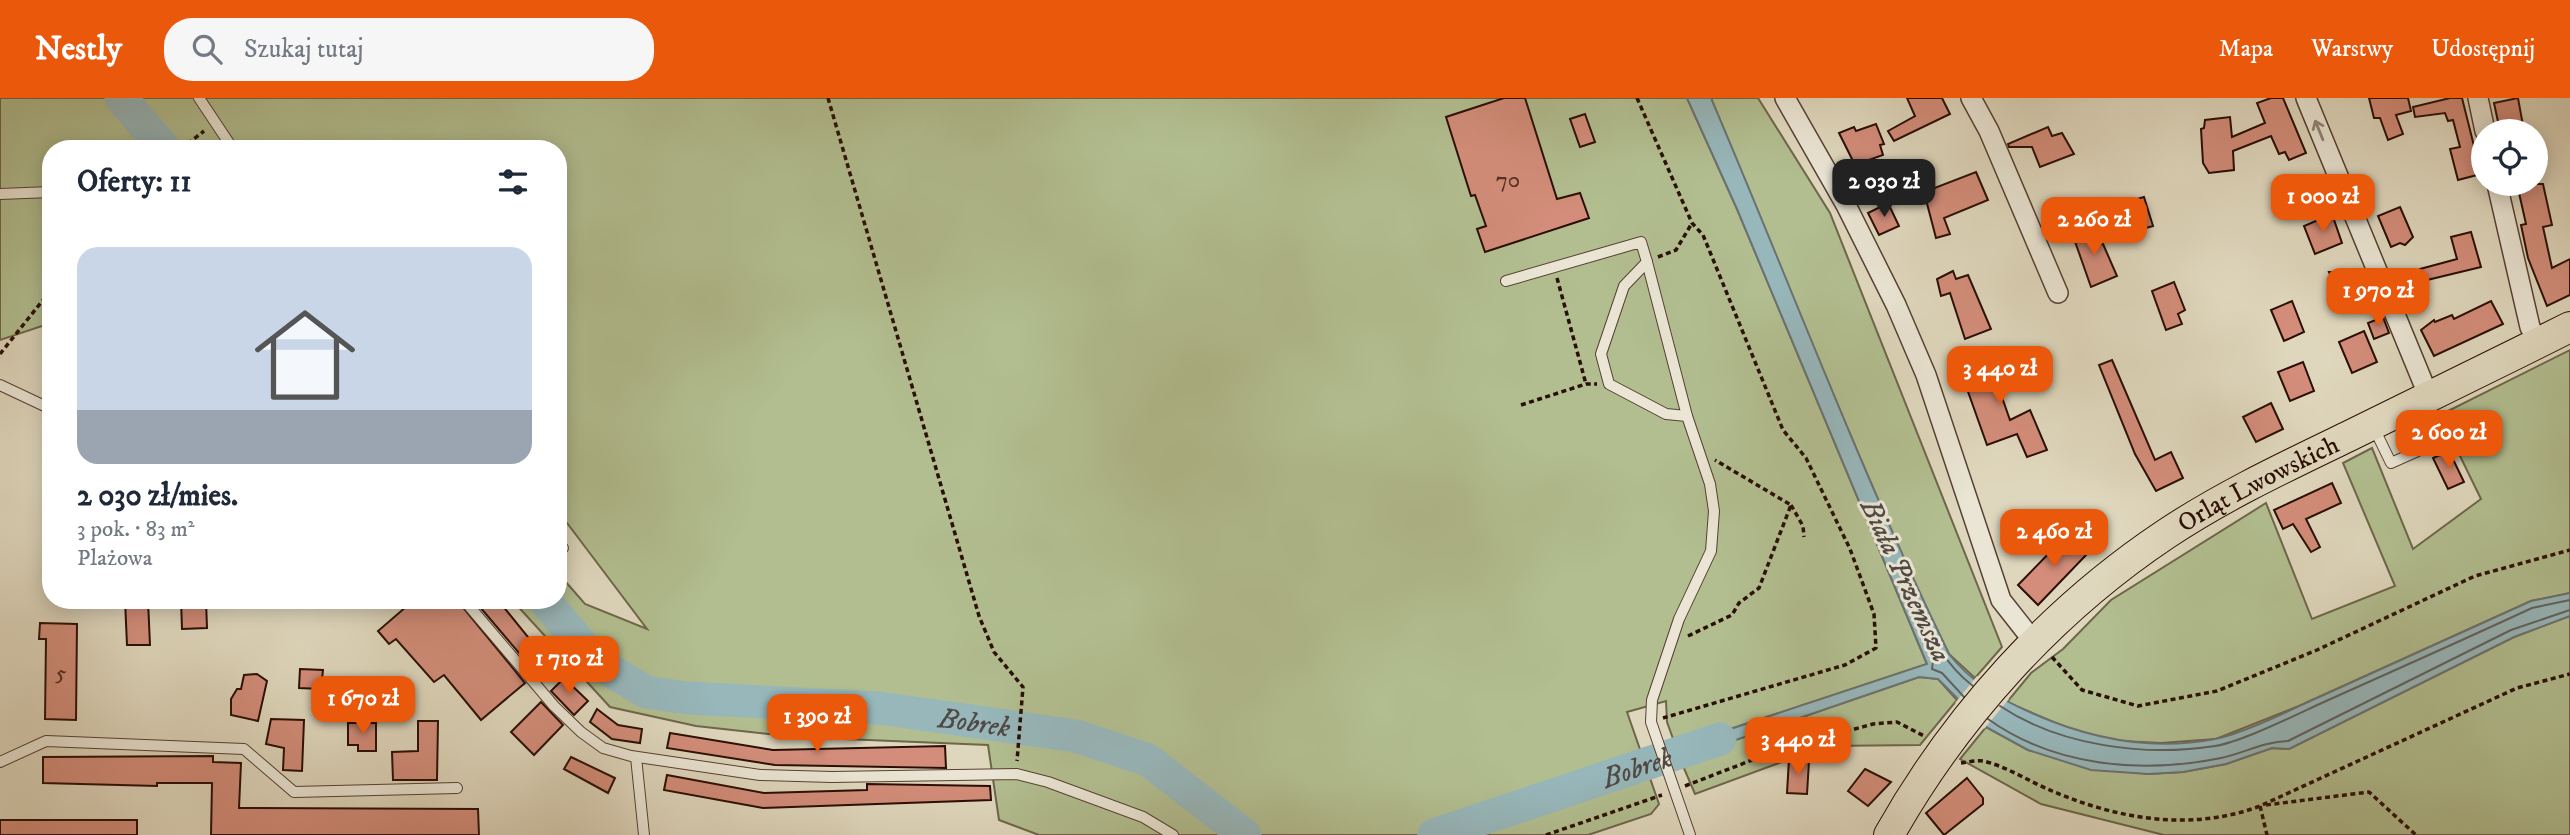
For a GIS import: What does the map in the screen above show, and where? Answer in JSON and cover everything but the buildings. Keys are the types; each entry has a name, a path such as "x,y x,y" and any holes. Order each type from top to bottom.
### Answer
{"main road":[{"name":"Orląt Lwowskich","path":"1889,835 1942,753 2040,646 2121,566 2166,534 2264,477 2570,327"}],"street":[{"path":"1785,98 1846,205 1896,306 1926,375 2001,600 2040,646"},
{"path":"1971,98 1989,131 2058,293"},
{"path":"2306,98 2429,397"},
{"path":"2478,98 2482,119"},
{"path":"2500,196 2530,327 2538,343"}],"lane":[{"path":"200,98 227,140"},
{"path":"0,194 42,192"},
{"path":"1506,281 1641,242 1688,416 1710,484 1714,533 1711,551 1672,638 1652,700 1651,722 1690,835"},
{"path":"1647,262 1624,286 1601,354 1609,384 1666,414 1688,416"},
{"path":"0,385 42,404"},
{"path":"2372,424 2390,463 2429,446"},
{"path":"472,609 554,706 581,732 603,748 636,757 760,775 832,777 1017,774 1048,782 1143,817 1173,835"},
{"path":"0,762 46,741 244,749 294,792 457,788"},
{"path":"636,757 644,835"}],"path":[{"path":"828,98 979,616 995,652 1023,687 1017,751"},
{"path":"1637,98 1692,223 1703,235 1783,430 1806,458 1850,550 1874,614 1875,648 1845,665 1651,722"},
{"path":"1647,262 1676,250 1692,223"},
{"path":"1553,267 1586,384"},
{"path":"0,354 42,301"},
{"path":"1521,405 1586,384 1609,384"},
{"path":"1701,457 1708,455 1791,505 1803,526 1804,537"},
{"path":"1672,638 1681,639 1724,620 1759,588 1791,505"},
{"path":"2040,646 2082,690 2138,706 2217,691 2317,650 2474,576 2570,550"},
{"path":"1546,835 1674,791 1778,750 1872,724 1897,722 1917,730 1942,753 1982,761 2088,807 2148,818 2193,821 2243,813 2517,688 2570,674"},
{"path":"2260,806 2369,792 2416,835"},
{"path":"2260,806 2267,835"}],"green space":[{"path":"0,98 1687,98 1737,209 1927,664 1676,747 1667,722 1666,701 1627,712 1659,804 1651,814 1588,835 1039,835 999,820 988,745 796,737 696,726 610,707 520,609 567,609 567,583 585,604 647,629 567,523 567,140 42,140 42,326 0,340"},
{"path":"1711,98 1758,98 1830,213 2002,647 1975,678 1949,654 1906,566 1766,236"},
{"path":"2570,350 2570,593 2531,601 2299,706 2216,739 2161,743 2121,741 2079,733 2007,702 2031,673 2063,649 2111,600 2266,503 2312,619 2395,586 2343,463 2372,448 2413,549 2481,499 2440,415"},
{"path":"2570,616 2570,835 2164,835 2041,804 1960,759 1986,727 2028,750 2148,774 2183,772 2226,764 2272,748 2289,749 2514,637"},
{"path":"1919,677 1938,679 1957,700 1920,745 1825,746 1695,794 1680,759"}],"water":[{"name":"Biała Przemsza","path":"1687,98 1711,98 1856,447 1949,654 1967,673 1999,696 2056,723 2100,736 2169,744 2215,739 2256,725 2531,601 2570,593 2570,616 2514,637 2289,749 2272,748 2226,764 2183,772 2148,774 2091,770 2028,750 1986,727 1938,679 1919,677 1680,759 1676,747 1927,664 1737,209"}],"pier":[{"path":"1977,676 2009,699 1984,729 1955,703"}],"waterway":[{"name":"Bobrek","path":"121,98 157,140"},
{"name":"Bobrek","path":"552,609 606,668 646,692 687,698 879,708 1076,736 1148,760 1245,835"},
{"name":"Bobrek","path":"1434,835 1720,739"}]}
